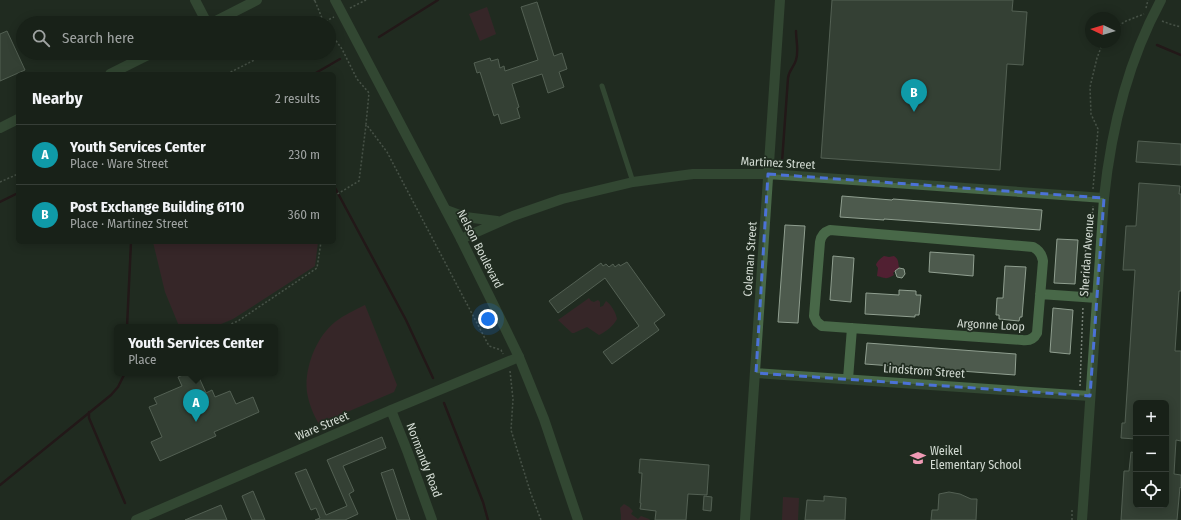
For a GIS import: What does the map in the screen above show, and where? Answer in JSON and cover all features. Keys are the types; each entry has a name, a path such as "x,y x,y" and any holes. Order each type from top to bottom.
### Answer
{"street":[{"path":"195,0 203,16"},
{"path":"226,16 257,0"},
{"name":"Nelson Boulevard","path":"335,0 461,239 519,357 544,419 578,520"},
{"name":"Coleman Street","path":"745,520 780,0"},
{"name":"Sheridan Avenue","path":"1082,520 1104,198 1112,142 1123,96 1132,67 1159,1"},
{"path":"114,72 138,60"},
{"path":"0,128 16,120"},
{"name":"Martinez Street","path":"461,239 499,222 562,199 633,182 692,174 768,174 1104,198"},
{"path":"446,210 465,217 499,222"},
{"name":"Argonne Loop","path":"830,230 1030,246 1037,249 1042,256 1037,333 1032,339 852,328 822,326 817,322 814,316 820,242 823,235 827,231 830,230"},
{"path":"1040,294 1097,298"},
{"path":"848,379 852,328"},
{"name":"Ware Street","path":"140,519 391,410 519,357"},
{"name":"Lindstrom Street","path":"756,373 1090,396"},
{"name":"Normandy Road","path":"391,410 414,467 432,520"}],"lane":[{"path":"602,86 633,182"}],"path":[{"path":"318,0 315,1 321,16"},
{"path":"1121,24 1144,14 1181,27"},
{"path":"336,41 358,79 369,93 359,181 336,195"},
{"path":"1080,395 1087,219 1093,212 1093,183 1098,129 1092,114 1090,87 1101,48"},
{"path":"231,72 254,60"},
{"path":"366,124 387,152 489,346 501,350 507,362 510,373 513,399 512,430 531,494 541,520"},
{"path":"0,182 16,175"},
{"path":"231,324 238,321 317,268 321,244"},
{"path":"1072,520 1073,508"}],"highlighted area":[{"path":"768,174 1104,198 1090,396 756,373"}],"shaded area":[{"path":"487,7 496,34 480,41 469,14"},
{"path":"153,244 318,244 315,266 233,319 221,324 178,324 165,292"},
{"path":"884,256 894,256 897,258 899,268 893,273 894,275 887,278 877,276 878,268 876,265"},
{"path":"589,298 594,302 598,300 600,302 600,307 603,306 606,301 608,302 616,314 617,319 610,328 599,335 587,327 572,333 558,320"},
{"path":"365,305 397,385 394,392 319,424 309,401 307,392 307,373 313,354 328,328 346,315"},
{"path":"783,497 799,498 798,520 782,520"},
{"path":"624,504 633,511 631,514 638,519 641,516 650,520 621,520 620,508"}],"building":[{"path":"832,0 1013,0 1012,11 1027,12 1023,65 1007,64 1000,170 821,158"},
{"path":"537,2 554,56 562,53 567,69 559,72 564,87 548,93 542,74 512,84 519,107 517,108 520,118 501,124 498,114 494,116 480,72 477,73 474,63 490,58 491,61 498,59 500,68 504,66 505,71 538,60 521,7"},
{"path":"7,31 16,50 16,60 20,60 25,70 16,72 16,74 0,81 0,34"},
{"path":"1138,141 1181,144 1181,165 1136,162"},
{"path":"1139,183 1180,186 1181,291 1179,291 1175,351 1181,351 1181,441 1176,440 1174,474 1181,475 1181,488 1180,487 1177,520 1121,520 1124,471 1129,471 1131,452 1133,452 1133,508 1169,508 1169,400 1133,400 1133,439 1121,438 1122,423 1125,423 1135,270 1123,270 1126,226 1136,226"},
{"path":"842,196 1042,210 1040,230 840,217"},
{"path":"785,225 805,226 798,323 778,322"},
{"path":"1057,239 1078,240 1075,284 1054,283"},
{"path":"930,252 974,255 973,276 929,272"},
{"path":"833,256 854,258 851,302 830,300"},
{"path":"627,262 665,315 654,323 659,330 612,364 603,352 639,326 605,278 558,313 549,301 601,263 603,266 606,264 609,267 613,264 615,267 619,264 620,266"},
{"path":"1005,266 1026,267 1022,317 1020,317 1019,321 999,319 999,315 996,315 997,298 1003,298"},
{"path":"899,268 904,269 905,274 902,278 897,277 895,271"},
{"path":"899,290 916,291 916,295 921,295 919,315 915,315 915,317 865,314 866,293 899,295"},
{"path":"1053,308 1073,310 1070,354 1050,352"},
{"path":"867,343 1016,354 1015,375 865,364"},
{"path":"198,376 206,393 212,390 215,397 230,391 236,404 253,397 259,412 214,432 216,436 160,461 151,442 162,437 149,407 157,404 154,398 182,386 178,377"},
{"path":"382,437 386,448 343,466 354,491 349,494 358,514 345,520 315,520 320,518 316,508 311,510 295,473 306,469 326,515 347,506 327,460"},
{"path":"640,459 709,465 707,495 688,494 686,520 655,520 656,511 640,509 642,473 639,473"},
{"path":"393,469 410,520 397,520 381,473"},
{"path":"253,491 265,520 252,520 242,496"},
{"path":"949,492 960,494 971,499 977,499 976,520 931,520 932,510 938,510 939,494"},
{"path":"704,496 712,497 711,511 703,510"},
{"path":"824,496 846,498 845,520 805,520 807,500 824,501"},
{"path":"221,505 227,520 185,520"}],"waterway":[{"path":"379,37 438,0"},
{"path":"782,162 788,78 797,57 796,31"},
{"path":"1157,45 1181,55"},
{"path":"317,72 340,59"},
{"path":"336,190 406,320 433,378"},
{"path":"0,202 16,194"},
{"path":"127,324 131,244"},
{"path":"0,485 111,395 118,387 124,376"},
{"path":"444,403 483,502 488,520"},
{"path":"89,412 89,418 125,503"}],"place":[{"name":"Post Exchange Building 6110","path":"914,112"},
{"name":"Youth Services Center","path":"196,422"},
{"name":"Weikel Elementary School","path":"918,458"}]}
